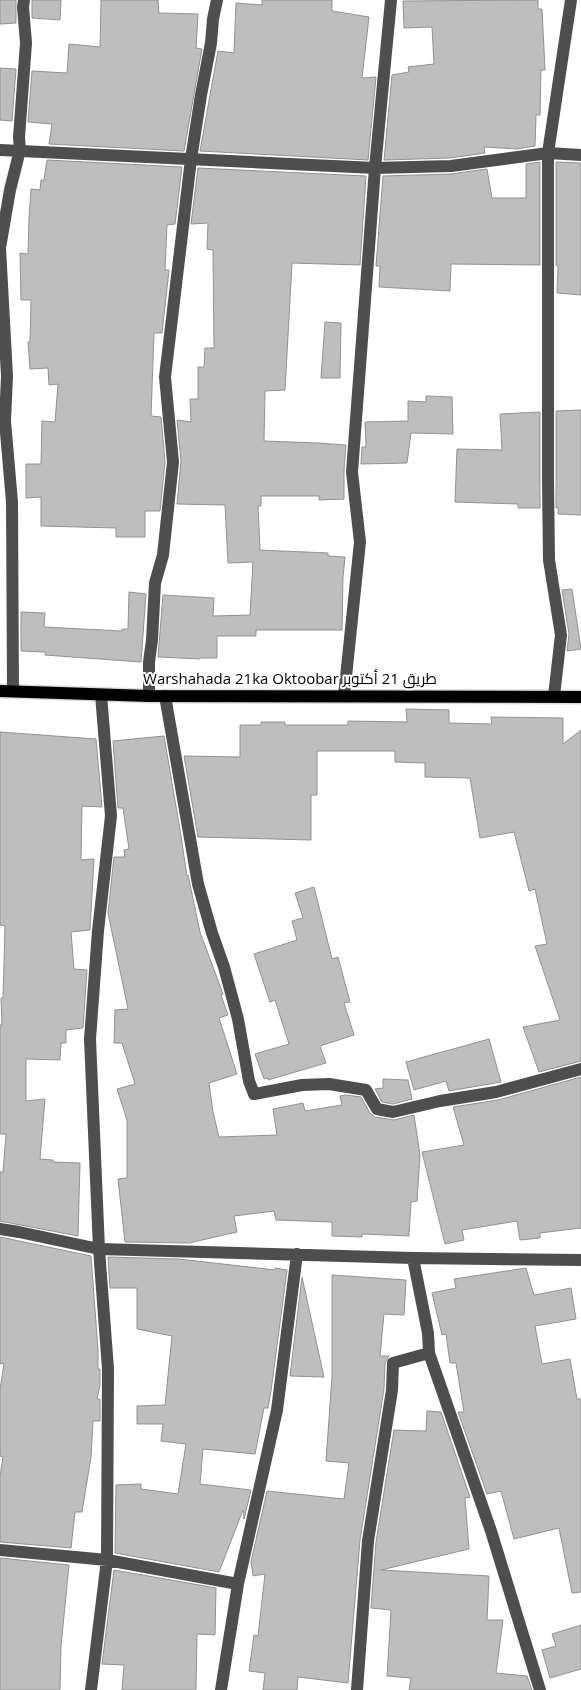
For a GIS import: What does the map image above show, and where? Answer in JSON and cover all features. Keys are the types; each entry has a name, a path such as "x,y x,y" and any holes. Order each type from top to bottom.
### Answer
{"main road":[{"name":"Warshahada 21ka Oktoobar طريق 21 أكتوبر","path":"6,691 149,696 581,697"}],"street":[{"path":"6,691 12,502 5,421 7,376 0,248 10,190 20,150 19,137 26,43 24,0"},
{"path":"149,696 149,662 155,583 163,555 173,462 165,377 191,159 217,0"},
{"path":"344,696 360,542 352,472 375,168 391,0"},
{"path":"554,696 561,635 549,560 548,153 571,0"},
{"path":"0,150 375,168 451,166 548,153 581,155"},
{"path":"91,1690 108,1560 108,1369 99,1248 90,1040 98,931 111,816 101,695"},
{"path":"166,696 198,884 238,1019 249,1081 254,1094 302,1085 329,1084 366,1090 377,1109 393,1112 440,1101 496,1092 581,1069"},
{"path":"0,1229 99,1248 413,1258 581,1260"},
{"path":"221,1690 238,1584 277,1410 297,1254"},
{"path":"413,1258 428,1332 429,1353 491,1531 540,1690"},
{"path":"357,1690 368,1541 392,1390 392,1363 429,1353"},
{"path":"0,1550 108,1560 238,1584"}],"building":[{"path":"0,0 16,0 16,23 0,24"},
{"path":"32,0 61,0 60,20 32,18"},
{"path":"101,0 158,0 159,13 198,14 196,48 202,49 184,151 49,144 52,124 28,122 32,71 67,73 69,44 100,47"},
{"path":"262,0 332,0 332,11 369,17 362,78 376,77 368,160 200,151 218,51 234,53 236,3 262,5"},
{"path":"538,0 538,9 542,9 545,70 541,70 540,115 536,115 535,146 517,149 484,147 485,153 450,158 384,160 392,75 409,72 408,67 434,64 432,27 404,28 403,1"},
{"path":"0,68 16,69 12,121 0,120"},
{"path":"47,160 182,167 175,224 167,225 165,270 169,270 162,333 154,333 151,416 161,417 165,462 160,511 145,511 145,537 116,537 116,528 41,526 41,497 26,498 26,464 41,464 42,421 55,422 58,384 49,385 48,368 30,369 28,342 30,342 31,300 21,300 20,253 28,254 31,189 40,190 41,180 44,180"},
{"path":"540,162 540,265 451,264 450,291 379,287 380,266 376,266 383,176 451,174 487,169 492,198 526,198 526,164"},
{"path":"556,162 581,163 581,295 557,293"},
{"path":"198,168 366,176 360,265 292,263 285,390 265,391 264,441 346,445 344,499 319,500 319,496 261,496 261,506 258,506 260,550 328,553 328,556 345,557 342,630 256,630 256,636 217,636 217,658 200,659 158,657 163,595 214,598 213,616 250,615 253,562 228,563 225,505 177,504 181,461 177,420 191,422 190,399 198,399 198,367 204,367 205,348 214,348 213,250 207,249 208,223 191,224"},
{"path":"325,322 341,323 340,378 321,378"},
{"path":"426,396 452,397 453,434 411,433 407,463 361,464 362,447 366,447 365,422 408,421 408,401 426,402"},
{"path":"581,410 581,515 558,514 558,507 556,508 556,411"},
{"path":"540,412 540,508 518,508 518,504 455,502 457,449 502,450 500,414"},
{"path":"572,589 581,649 567,651 569,634 562,590"},
{"path":"129,592 146,594 141,662 45,655 45,652 21,651 21,612 45,613 44,627 122,631 122,629 128,629"},
{"path":"406,709 449,710 449,723 492,724 491,717 563,718 563,744 581,730 581,1061 539,1072 523,1027 560,1020 535,946 547,944 535,889 529,891 514,832 480,838 470,778 425,777 425,763 395,762 395,751 317,751 317,795 311,795 311,840 198,837 184,756 240,757 240,725 261,725 261,722 285,722 285,725 348,725 348,721 407,722"},
{"path":"0,732 96,739 102,807 82,806 81,860 94,859 90,930 71,932 74,969 87,970 83,1028 66,1030 66,1043 61,1043 60,1060 26,1059 26,1101 45,1099 40,1159 53,1160 53,1162 80,1163 78,1236 0,1221 0,1172 3,1172 6,1134 0,1134 0,1025 2,1025 1,998 3,998 5,926 0,925"},
{"path":"164,736 187,876 200,932 223,994 221,995 228,1015 219,1018 237,1074 209,1083 219,1137 277,1135 273,1109 303,1103 305,1111 342,1105 340,1096 346,1095 361,1097 370,1113 375,1117 394,1120 414,1115 420,1155 417,1201 411,1202 409,1236 362,1234 362,1237 332,1236 332,1222 276,1220 274,1211 234,1216 237,1232 189,1243 125,1242 118,1179 127,1178 127,1120 117,1089 135,1084 122,1043 114,1043 115,1010 128,1009 108,913 114,857 125,857 124,850 129,849 123,808 118,808 113,741"},
{"path":"314,887 332,959 338,957 350,1002 344,1003 354,1035 320,1046 326,1063 268,1080 268,1078 264,1079 255,1054 289,1044 275,1000 270,1002 254,954 297,940 292,921 303,918 295,893"},
{"path":"489,1039 501,1082 449,1091 446,1081 414,1090 406,1062"},
{"path":"581,1077 581,1228 540,1233 540,1238 520,1240 517,1221 462,1230 464,1240 445,1244 422,1152 464,1145 453,1107 498,1100"},
{"path":"383,1079 408,1080 412,1099 393,1104 382,1102 375,1089 383,1088"},
{"path":"0,1237 91,1256 98,1369 100,1369 100,1385 97,1399 100,1399 100,1421 93,1421 91,1457 82,1512 75,1512 71,1548 0,1542 0,1476 3,1457 0,1456 0,1390 4,1363 0,1364"},
{"path":"108,1257 179,1259 287,1270 271,1391 268,1408 264,1408 255,1454 203,1449 200,1484 251,1490 244,1519 243,1510 219,1572 115,1553 116,1485 141,1484 141,1489 178,1494 186,1444 161,1441 163,1424 137,1424 137,1406 165,1405 172,1336 137,1329 137,1288 110,1288"},
{"path":"526,1268 534,1295 571,1288 576,1319 535,1326 542,1364 570,1359 577,1399 581,1399 581,1592 572,1593 559,1528 514,1539 501,1491 487,1494 458,1412 464,1412 456,1363 450,1363 446,1334 442,1335 432,1293 456,1288 454,1279"},
{"path":"332,1275 406,1280 404,1315 384,1314 380,1356 389,1356 385,1363 384,1389 360,1540 348,1683 298,1677 297,1690 263,1690 265,1673 249,1671 254,1635 258,1636 265,1574 253,1576 251,1562 267,1491 344,1499 349,1463 326,1461 332,1377"},
{"path":"302,1277 324,1377 290,1376"},
{"path":"427,1411 441,1412 470,1497 465,1498 469,1549 381,1570 489,1576 487,1620 503,1620 496,1673 527,1676 532,1690 409,1690 411,1678 387,1676 391,1610 371,1608 376,1542 394,1430 426,1431"},
{"path":"0,1558 69,1565 61,1646 60,1690 0,1690"},
{"path":"114,1570 216,1588 215,1635 197,1634 196,1690 122,1690 124,1665 102,1664"},
{"path":"581,1625 581,1669 550,1678 542,1650 556,1646 552,1634"}]}
